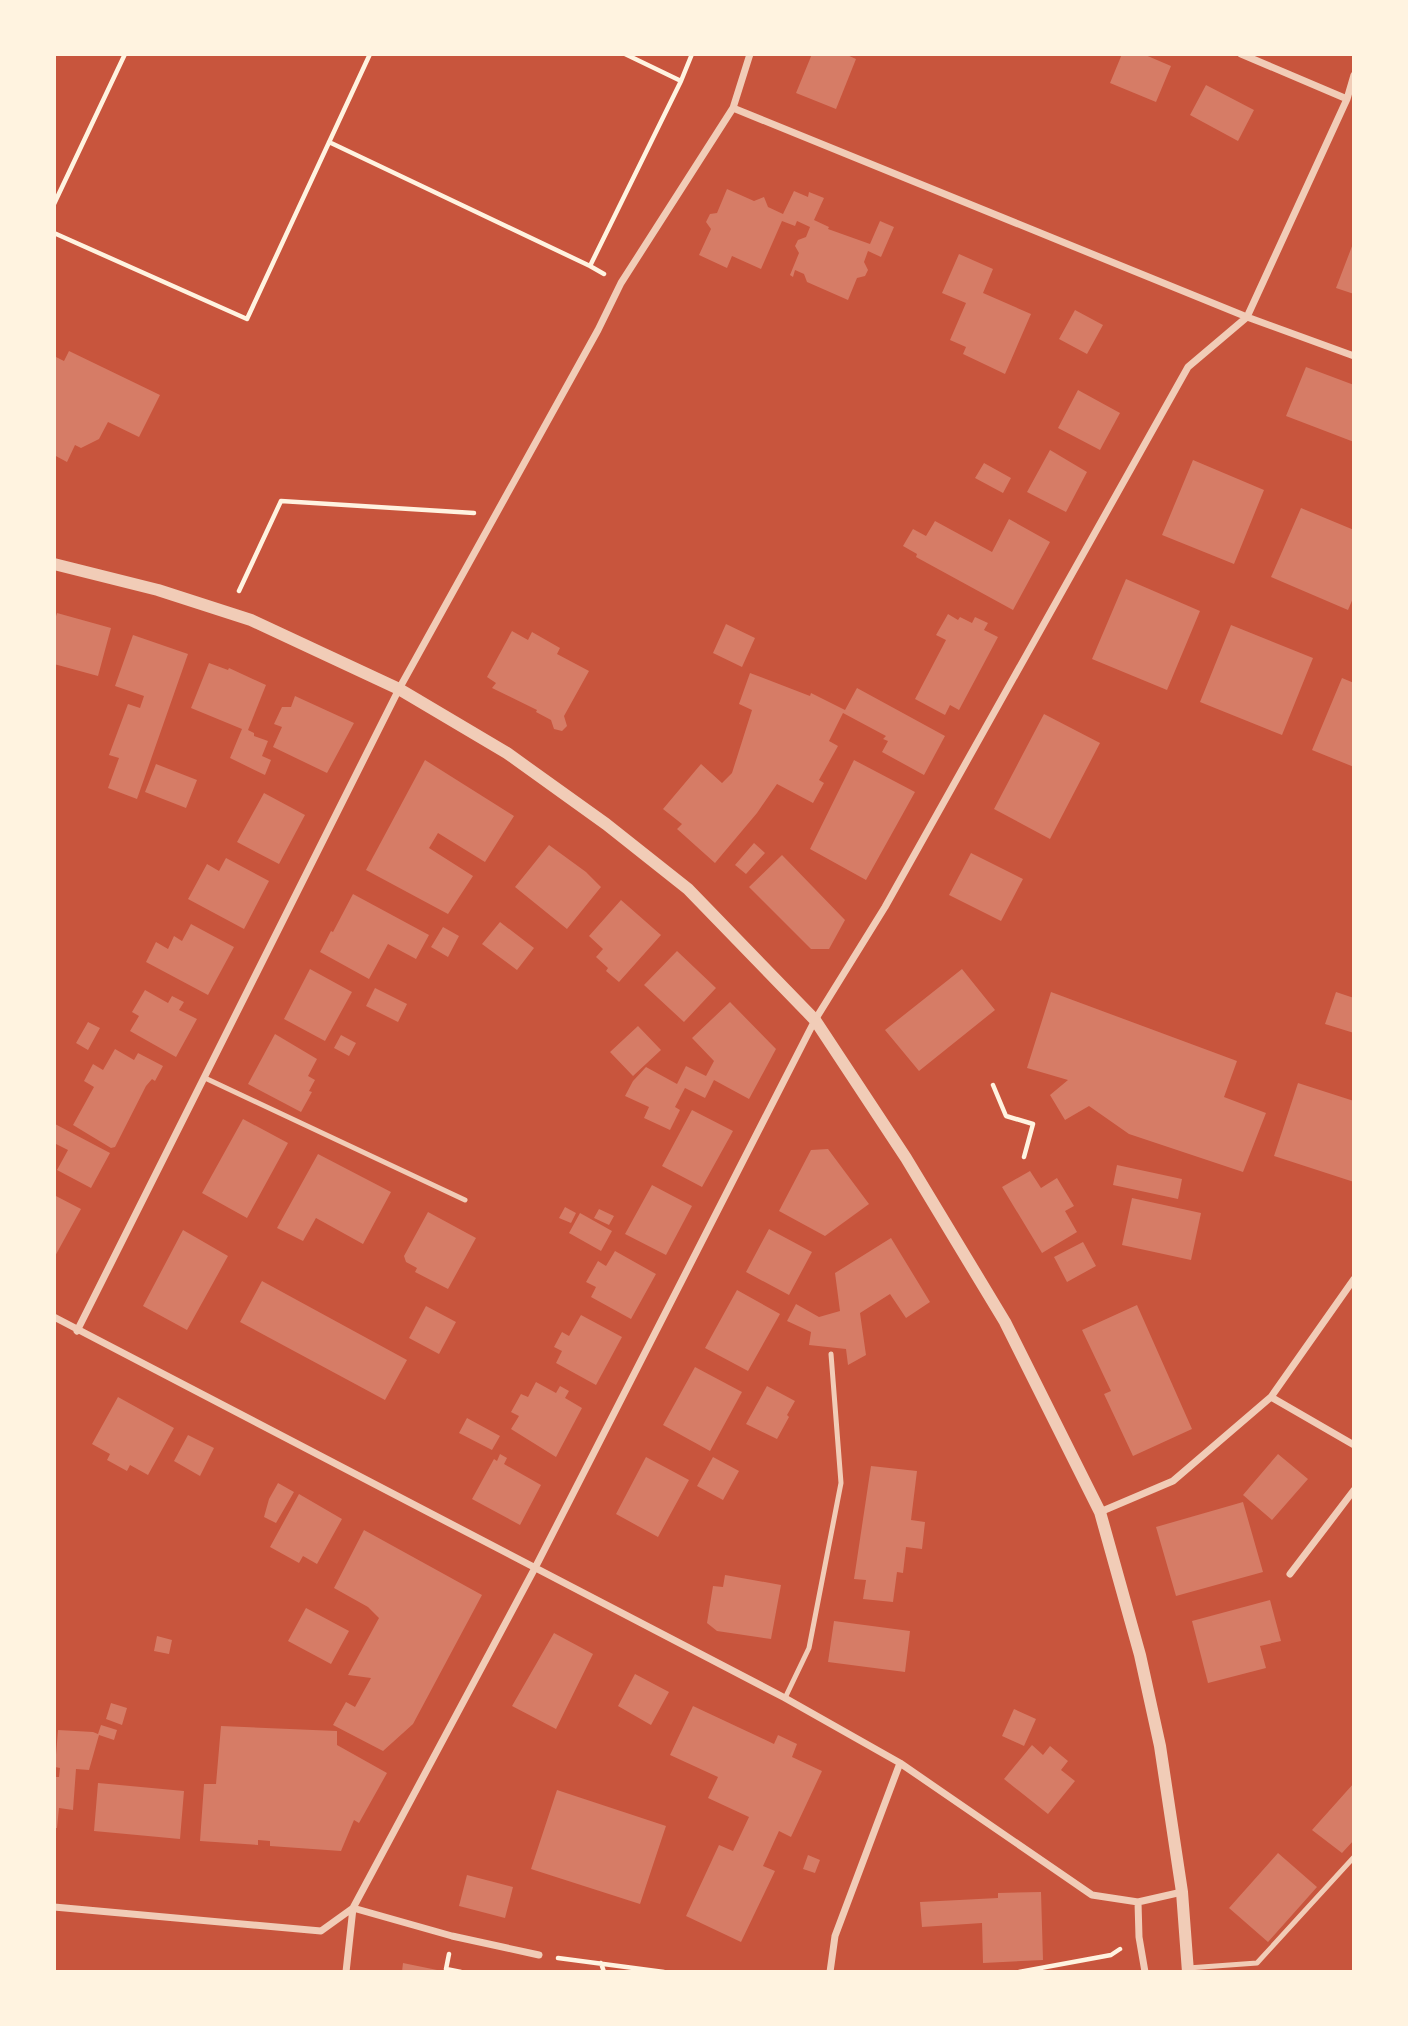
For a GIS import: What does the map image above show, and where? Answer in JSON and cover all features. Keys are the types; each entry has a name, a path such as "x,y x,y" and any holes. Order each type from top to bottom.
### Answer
{"street":[{"path":"77,1331 399,689 598,330 621,282 733,108 750,54"},
{"path":"1241,54 1347,99"},
{"path":"346,1972 353,1908 536,1566 815,1020 892,895 1188,367 1247,317 1347,99 1354,75"},
{"path":"733,108 1247,317 1354,356"},
{"path":"54,564 158,590 251,620 399,689 507,753 607,824 678,881 815,1020 906,1158 1005,1322 1100,1511 1140,1655 1160,1746 1182,1892 1188,1970"},
{"path":"1100,1511 1173,1481 1271,1397 1354,1279"},
{"path":"54,1317 785,1698 900,1763 1092,1895 1138,1902 1182,1892"},
{"path":"1271,1397 1354,1445"},
{"path":"1290,1574 1354,1490"},
{"path":"830,1972 835,1936 900,1763"},
{"path":"1138,1902 1139,1937 1145,1972"},
{"path":"54,1907 321,1931 353,1908"},
{"path":"353,1908 452,1936 540,1955"}],"lane":[{"path":"205,1079 465,1200"},
{"path":"785,1698 810,1648 841,1483 831,1354"},
{"path":"1188,1970 1257,1963 1354,1857"}],"path":[{"path":"54,204 125,54"},
{"path":"54,233 247,319 370,54"},
{"path":"625,54 681,81"},
{"path":"329,142 590,266 692,54"},
{"path":"228,614 281,501 496,514"},
{"path":"993,1085 1006,1116 1032,1124 1024,1157"},
{"path":"1019,1972 1111,1955 1139,1937"},
{"path":"540,1955 664,1972"},
{"path":"601,1963 604,1972"}],"building":[{"path":"812,54 845,54 856,59 836,109 796,93"},
{"path":"1122,54 1143,54 1171,66 1156,102 1110,83"},
{"path":"1206,85 1254,110 1238,141 1190,115"},
{"path":"727,189 754,201 764,197 768,207 783,214 794,191 808,197 809,192 824,198 814,220 829,227 828,229 870,244 880,221 894,227 881,257 868,251 864,262 868,270 865,276 857,278 848,300 807,282 804,274 795,270 793,277 790,275 799,253 795,246 798,240 806,237 810,227 797,221 795,226 782,221 761,269 732,256 727,268 699,255 711,229 706,222 710,214 717,213"},
{"path":"1354,241 1354,294 1336,288"},
{"path":"959,254 993,269 983,293 1031,314 1005,374 963,354 966,347 950,340 966,303 942,293"},
{"path":"1075,310 1103,325 1087,354 1059,339"},
{"path":"69,351 160,395 139,437 108,422 99,439 81,448 75,445 67,462 54,455 54,356 64,361"},
{"path":"1306,367 1354,385 1354,442 1286,416"},
{"path":"1078,390 1120,413 1100,450 1058,428"},
{"path":"1050,450 1087,472 1066,512 1027,492"},
{"path":"1193,460 1264,490 1234,564 1162,535"},
{"path":"984,463 1011,478 1003,493 975,478"},
{"path":"1301,508 1354,530 1354,596 1348,610 1271,577"},
{"path":"1009,519 1050,542 1013,610 916,557 917,554 903,546 913,529 926,536 935,521 992,552"},
{"path":"1126,579 1200,611 1167,690 1092,659"},
{"path":"57,613 111,628 98,676 54,664 54,623"},
{"path":"948,614 958,620 960,617 972,623 975,617 988,623 984,630 998,637 959,710 950,705 945,715 915,699 946,640 936,635"},
{"path":"726,624 755,638 742,667 713,653"},
{"path":"1231,625 1313,658 1282,735 1200,702"},
{"path":"512,631 528,640 532,632 560,648 557,654 589,671 564,716 567,726 562,731 554,729 551,720 536,712 537,710 492,688 496,683 487,677"},
{"path":"133,635 188,654 137,799 108,788 119,758 109,755 128,704 140,708 144,696 115,686"},
{"path":"209,663 228,670 229,668 266,685 248,730 254,733 254,736 268,741 262,756 271,760 265,775 230,758 242,729 191,708"},
{"path":"750,673 810,696 811,693 845,710 857,688 945,736 924,775 882,752 888,741 883,739 886,736 843,713 829,741 838,746 819,780 824,783 813,803 777,784 757,813 715,863 677,829 682,824 663,809 701,764 722,783 732,773 752,710 739,704"},
{"path":"1342,678 1354,683 1354,767 1312,750"},
{"path":"295,696 354,723 327,773 273,747 282,727 274,724 282,707 291,707"},
{"path":"1044,714 1100,743 1050,839 994,809"},
{"path":"425,760 514,816 485,862 438,833 429,848 473,876 448,914 366,870"},
{"path":"854,760 915,792 866,880 810,849"},
{"path":"156,764 197,780 186,808 145,792"},
{"path":"264,793 305,815 279,864 237,842"},
{"path":"754,843 765,853 746,874 735,865"},
{"path":"549,845 586,872 601,887 567,929 515,887"},
{"path":"971,853 1023,879 1001,921 949,895"},
{"path":"782,855 845,920 829,949 811,949 749,887"},
{"path":"226,858 269,881 244,929 188,899 207,864 219,871"},
{"path":"353,894 429,935 416,959 388,944 369,979 320,952"},
{"path":"621,900 661,935 619,982 606,971 608,968 596,957 603,949 589,936"},
{"path":"500,922 534,948 517,970 482,944"},
{"path":"191,924 234,947 208,995 146,962 156,942 168,949 174,936 182,941"},
{"path":"443,927 459,936 448,957 431,947"},
{"path":"677,951 716,988 684,1022 644,985"},
{"path":"310,969 352,992 325,1041 284,1019"},
{"path":"962,969 995,1010 919,1071 885,1030"},
{"path":"375,988 407,1004 398,1022 366,1006"},
{"path":"145,990 168,1003 172,996 184,1002 179,1010 197,1019 176,1057 130,1031 139,1016 132,1012"},
{"path":"1051,992 1237,1061 1224,1097 1266,1113 1243,1172 1129,1134 1089,1106 1065,1120 1050,1095 1068,1080 1027,1068"},
{"path":"1336,992 1354,998 1354,1033 1325,1024"},
{"path":"730,1002 776,1049 749,1099 714,1080 705,1098 685,1088 675,1107 680,1110 670,1130 644,1118 649,1107 625,1096 633,1081 646,1067 677,1084 686,1066 706,1076 714,1061 692,1038"},
{"path":"88,1022 100,1028 88,1050 76,1043"},
{"path":"638,1026 661,1050 633,1076 610,1052"},
{"path":"275,1034 317,1059 308,1076 315,1080 309,1091 312,1092 301,1112 248,1084"},
{"path":"341,1035 356,1043 349,1056 334,1048"},
{"path":"115,1049 134,1060 138,1053 163,1066 155,1081 152,1079 146,1086 115,1147 111,1148 73,1125 94,1087 84,1081 93,1064 103,1070"},
{"path":"1298,1083 1354,1101 1354,1182 1274,1156"},
{"path":"692,1110 733,1131 702,1187 662,1166"},
{"path":"243,1119 288,1143 247,1218 202,1193"},
{"path":"55,1124 110,1153 91,1188 57,1170 68,1150 54,1143"},
{"path":"828,1149 869,1204 825,1236 779,1211 811,1150"},
{"path":"318,1154 391,1192 363,1244 316,1218 303,1241 277,1228"},
{"path":"1117,1165 1182,1179 1178,1199 1113,1185"},
{"path":"1030,1171 1041,1188 1057,1178 1074,1206 1065,1211 1077,1232 1042,1253 1002,1187"},
{"path":"652,1185 692,1206 666,1255 625,1234"},
{"path":"54,1195 81,1209 54,1258"},
{"path":"1132,1198 1201,1213 1191,1260 1122,1245"},
{"path":"565,1207 576,1213 571,1223 559,1218"},
{"path":"599,1209 614,1216 609,1225 594,1218"},
{"path":"428,1212 476,1238 448,1289 415,1272 417,1268 406,1262 404,1256"},
{"path":"580,1213 612,1231 601,1251 569,1233"},
{"path":"769,1229 812,1252 789,1295 746,1272"},
{"path":"183,1230 228,1256 187,1330 143,1306"},
{"path":"891,1238 930,1302 906,1318 890,1294 860,1313 866,1355 848,1365 846,1349 809,1345 811,1332 787,1321 796,1304 819,1317 840,1311 835,1273"},
{"path":"1083,1242 1096,1266 1067,1282 1054,1257"},
{"path":"615,1251 656,1274 631,1319 591,1297 596,1287 586,1282 598,1261 606,1266"},
{"path":"262,1281 407,1360 385,1400 240,1322"},
{"path":"737,1290 780,1314 748,1371 705,1348"},
{"path":"1137,1305 1192,1429 1133,1456 1104,1394 1111,1391 1082,1330"},
{"path":"426,1306 456,1322 439,1354 409,1338"},
{"path":"581,1315 622,1337 596,1385 556,1363 562,1351 554,1347 562,1332 569,1336"},
{"path":"695,1367 742,1392 710,1451 663,1425"},
{"path":"536,1382 556,1393 560,1386 569,1391 565,1398 582,1408 556,1457 511,1429 519,1416 511,1412 521,1394 528,1397"},
{"path":"767,1386 795,1401 777,1439 746,1424"},
{"path":"118,1397 174,1428 148,1475 130,1465 127,1471 107,1460 110,1454 92,1444"},
{"path":"467,1418 500,1436 492,1450 459,1433"},
{"path":"188,1435 214,1448 200,1476 174,1461"},
{"path":"500,1454 507,1458 504,1464 541,1485 520,1525 472,1499 494,1459 497,1461"},
{"path":"1278,1454 1308,1479 1272,1520 1243,1495"},
{"path":"646,1457 689,1480 658,1537 616,1514"},
{"path":"713,1457 739,1471 723,1500 697,1486"},
{"path":"871,1466 917,1471 911,1520 925,1522 922,1549 906,1547 903,1573 897,1572 893,1602 863,1599 866,1580 854,1579"},
{"path":"278,1483 294,1492 276,1523 264,1517 269,1499"},
{"path":"299,1494 342,1519 317,1564 303,1556 299,1563 270,1547"},
{"path":"1243,1502 1263,1572 1176,1596 1156,1527"},
{"path":"364,1530 482,1595 413,1724 383,1751 333,1725 346,1702 355,1707 371,1678 348,1675 379,1618 368,1607 334,1588"},
{"path":"725,1575 781,1585 771,1639 717,1631 707,1623 713,1586 723,1587"},
{"path":"1270,1600 1281,1641 1260,1646 1266,1668 1208,1683 1192,1621"},
{"path":"306,1608 349,1631 331,1664 288,1641"},
{"path":"834,1621 910,1631 905,1672 828,1662"},
{"path":"554,1633 593,1654 556,1729 512,1706"},
{"path":"157,1636 172,1640 169,1654 154,1651"},
{"path":"635,1674 669,1692 651,1725 618,1706"},
{"path":"111,1703 127,1708 122,1725 106,1719"},
{"path":"693,1706 774,1744 778,1735 797,1744 792,1757 822,1771 791,1837 779,1831 763,1866 775,1871 741,1942 686,1916 719,1845 733,1851 749,1817 708,1798 718,1777 670,1755"},
{"path":"1014,1709 1036,1719 1024,1746 1002,1736"},
{"path":"101,1725 117,1730 114,1740 99,1735 89,1770 76,1769 73,1810 59,1808 57,1828 54,1828 54,1777 59,1777 60,1768 55,1767 58,1730 98,1734"},
{"path":"221,1726 337,1731 337,1745 387,1773 359,1823 354,1820 341,1851 270,1846 270,1841 258,1840 258,1845 200,1841 204,1784 216,1784"},
{"path":"1032,1745 1043,1755 1050,1746 1068,1761 1061,1770 1075,1781 1048,1814 1004,1779"},
{"path":"98,1783 184,1791 180,1839 94,1831"},
{"path":"1354,1783 1354,1840 1342,1853 1312,1830"},
{"path":"557,1790 666,1826 640,1904 531,1869"},
{"path":"1278,1853 1317,1887 1268,1942 1229,1908"},
{"path":"808,1855 820,1860 815,1873 803,1869"},
{"path":"467,1875 513,1887 505,1918 459,1906"},
{"path":"1041,1892 1043,1960 983,1963 982,1923 922,1927 920,1902 998,1898 998,1893"},
{"path":"403,1963 442,1971 442,1972 402,1972"}]}
